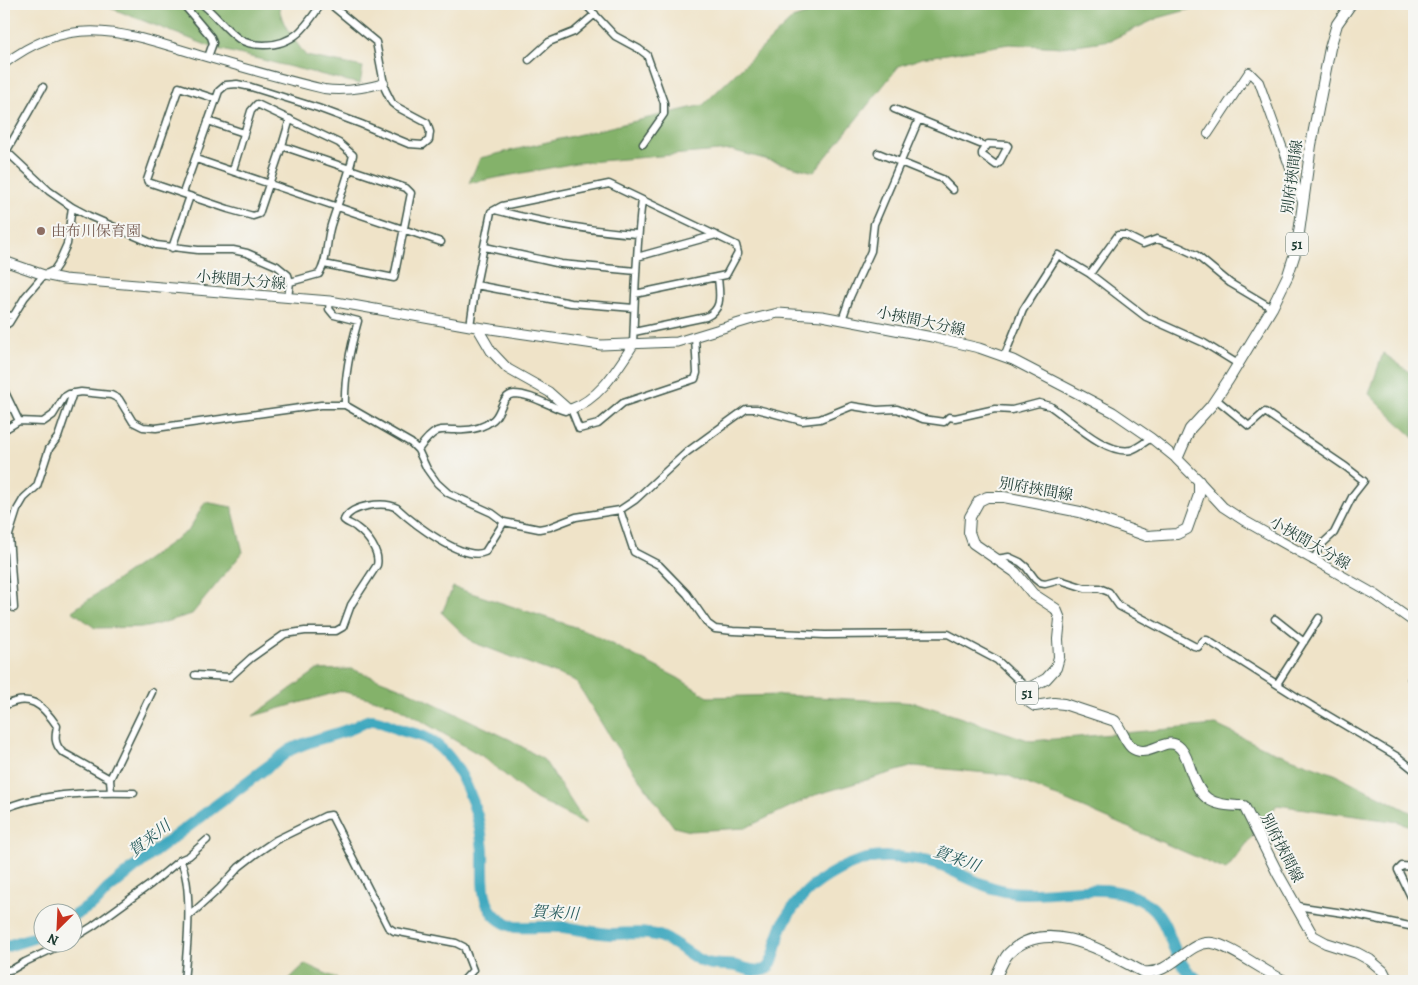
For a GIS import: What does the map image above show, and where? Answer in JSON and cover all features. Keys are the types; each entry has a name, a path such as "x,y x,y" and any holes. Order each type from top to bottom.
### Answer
{"main road":[{"name":"別府挾間線","path":"1177,459 1190,429 1216,399 1272,308 1285,282 1297,247 1311,145 1330,48 1337,24 1351,4"},
{"name":"小挾間大分線","path":"4,261 44,275 64,279 330,301 474,327 592,344 677,342 749,320 778,314 806,314 842,320 932,337 979,348 1004,357 1067,387 1113,412 1151,438 1177,459"},
{"path":"474,327 490,350 508,369 549,392 569,408 583,405 596,394 633,344"},
{"path":"1177,459 1199,481"},
{"name":"別府挾間線","path":"1199,481 1199,495 1187,529 1180,533 1155,536 1145,536 1080,512 1004,497 987,497 980,501 972,512 969,534 976,546 1016,572 1033,594 1057,610 1060,619 1059,658 1056,668 1046,679 1028,690 1027,699 1031,705 1060,703 1115,721 1130,746 1136,750 1149,751 1171,743 1177,744 1185,755 1195,782 1204,796 1222,806 1244,806 1278,874 1313,936 1370,960 1384,971 1388,981"},
{"name":"小挾間大分線","path":"1199,481 1223,507 1313,561 1376,595 1414,622"},
{"path":"994,981 1007,955 1024,943 1049,937 1072,939 1095,948 1143,972 1159,971 1202,944 1217,944 1285,981"}],"street":[{"path":"183,4 211,37 213,43 208,57"},
{"path":"202,4 234,35 254,45 281,44 289,40 305,26 321,4"},
{"path":"172,248 208,121 219,90 226,85 237,84 251,87 310,105 409,144 418,145 429,140 430,132 427,123 394,105 386,93 376,42 330,4"},
{"path":"585,4 615,36 639,48 647,55 664,103 664,114 643,144"},
{"path":"530,60 549,42 574,32 595,14"},
{"path":"4,64 26,48 49,38 92,30 121,33 329,90 357,90 384,83"},
{"path":"1208,134 1249,72 1258,82 1303,205"},
{"path":"216,99 179,86 147,180 228,209 253,216 259,214 290,119"},
{"path":"42,87 5,151 49,191 89,216 156,246 198,250 233,250 247,253 284,271 288,275 290,282 288,298"},
{"path":"233,170 253,107 256,104 338,143 353,155 331,226 324,264 319,274 290,282"},
{"path":"894,109 985,146"},
{"path":"842,320 850,297 871,251 874,224 919,119"},
{"path":"208,121 244,133"},
{"path":"281,149 285,147 406,188 411,193 394,278 324,264"},
{"path":"878,153 942,179 953,190"},
{"path":"196,159 441,242"},
{"path":"474,327 476,285 492,212 502,206 609,184 736,245 738,253 726,275 635,294"},
{"path":"633,344 638,234 642,200"},
{"path":"4,326 9,323 25,297 44,275 54,270 58,264 67,244 72,207"},
{"path":"495,210 543,222 610,232 638,234"},
{"path":"637,257 716,235"},
{"path":"1090,274 1118,235 1125,235 1143,244 1157,239 1196,256 1230,283 1272,308"},
{"path":"485,247 561,264 636,271"},
{"path":"1004,357 1023,310 1058,255 1090,274 1146,317 1204,343 1238,364"},
{"path":"634,332 713,314 719,307 720,302 718,276"},
{"path":"476,285 571,303 634,308"},
{"path":"330,301 329,309 334,315 358,322 350,348 344,392 345,405"},
{"path":"4,315 14,316"},
{"path":"418,450 436,432 486,425 495,418 505,398 512,394 522,395 565,410 569,408 579,429 598,424 624,403 695,379 697,374 695,337"},
{"path":"4,390 19,421"},
{"path":"4,430 19,421 43,422 53,415 64,397 81,392 111,395 119,399 132,422 143,428 156,428 321,405 345,405 410,443 418,450 437,483 448,493 492,514 504,522 540,529 550,528 576,517 620,510 635,500 687,452 746,409 802,421 820,419 852,406 877,410 897,409 923,419 944,422 948,417 954,418 995,409 1012,410 1039,403 1050,406 1106,446 1119,450 1130,450 1137,448 1151,438"},
{"path":"14,608 9,535 17,510 24,498 37,486 50,449 58,437 73,393"},
{"path":"1216,399 1249,426 1265,412 1364,481 1353,496 1334,534 1321,545 1313,561"},
{"path":"195,675 230,677 251,658 285,634 306,631 336,631 343,627 351,605 377,565 378,559 378,555 359,529 344,520 350,512 379,504 391,505 436,539 472,554 485,552 504,522"},
{"path":"620,510 634,552 659,565 687,594 708,624 715,629 825,635 948,634 997,660 1028,690"},
{"path":"996,559 1009,557 1020,562 1040,583 1044,584 1060,580 1085,588 1099,588 1109,592 1119,606 1198,648 1204,640 1207,640 1398,757 1414,770"},
{"path":"1277,684 1319,618"},
{"path":"1275,619 1304,642"},
{"path":"111,793 110,779 152,692"},
{"path":"4,706 16,700 32,701 43,709 57,726 55,740 62,752 110,779"},
{"path":"4,809 38,798 134,793"},
{"path":"188,916 220,888 239,867 257,853 276,840 325,816 331,815 388,927 394,931 464,947 473,970 463,981"},
{"path":"82,933 137,894 180,860 189,856 207,840"},
{"path":"180,860 184,867 186,878 188,916 184,981"},
{"path":"1414,867 1402,866 1398,870 1414,903"},
{"path":"1296,906 1356,915 1414,927"},
{"path":"4,971 14,969 46,952"}],"green space":[{"path":"100,4 279,4 285,25 306,56 363,67 360,84 214,48"},
{"path":"840,4 906,4 913,6 918,4 1198,4 1191,9 1158,18 1111,40 1062,47 1009,44 922,58 899,66 814,172 731,150 576,163 469,183 480,158 703,105 792,19"},
{"path":"1383,353 1414,375 1414,438 1369,394"},
{"path":"205,502 232,507 243,552 192,614 148,627 95,628 72,611 189,530"},
{"path":"453,587 584,630 678,678 708,697 782,695 917,703 1031,741 1216,725 1269,750 1337,775 1414,814 1414,827 1399,822 1277,805 1226,870 1007,775 914,766 815,795 745,828 690,831 674,827 611,739 576,681 472,642 442,613"},
{"path":"352,669 404,689 511,740 544,760 586,824 532,797 482,756 392,704 341,691 253,716 317,670"},
{"path":"305,964 342,981 287,981"}],"waterway":[{"name":"賀来川","path":"82,911 96,902 107,890 150,855 290,750 372,720 380,721 400,730 426,738 438,746 459,771 478,819 483,850 483,885 488,906 502,922 515,927 563,927 611,934 653,934 671,942 704,962 761,971 767,968 773,959 779,934 786,919 796,904 820,881 852,864 870,858 901,858 939,865 983,885 1011,892 1099,890 1133,896 1156,911 1165,925 1182,964 1199,981"},
{"name":"賀来川","path":"4,947 32,938"}],"place":[{"name":"由布川保育園","path":"41,231"}]}
